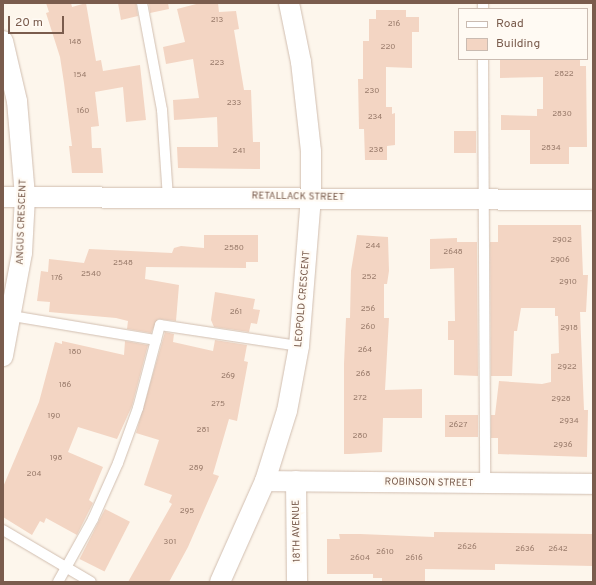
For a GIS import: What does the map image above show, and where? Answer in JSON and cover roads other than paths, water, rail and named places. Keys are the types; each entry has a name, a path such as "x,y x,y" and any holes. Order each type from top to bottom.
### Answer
{"street":[{"name":"LEOPOLD CRESCENT","path":"220,582 265,482 287,411 299,346 311,196 310,151 301,62 289,3"},
{"name":"ANGUS CRESCENT","path":"3,40 17,101 25,197 22,253 12,316 3,356"},
{"name":"RETALLACK STREET","path":"3,197 311,196 484,201 593,200"},
{"name":"18TH AVENUE","path":"296,481 297,582"},
{"name":"ROBINSON STREET","path":"265,482 593,484"}],"lane":[{"path":"142,3 162,110 168,196"},
{"path":"483,60 485,484"},
{"path":"12,316 156,340"},
{"path":"58,582 67,567 118,463 138,408 160,325 299,346"},
{"path":"3,530 91,582"}]}
